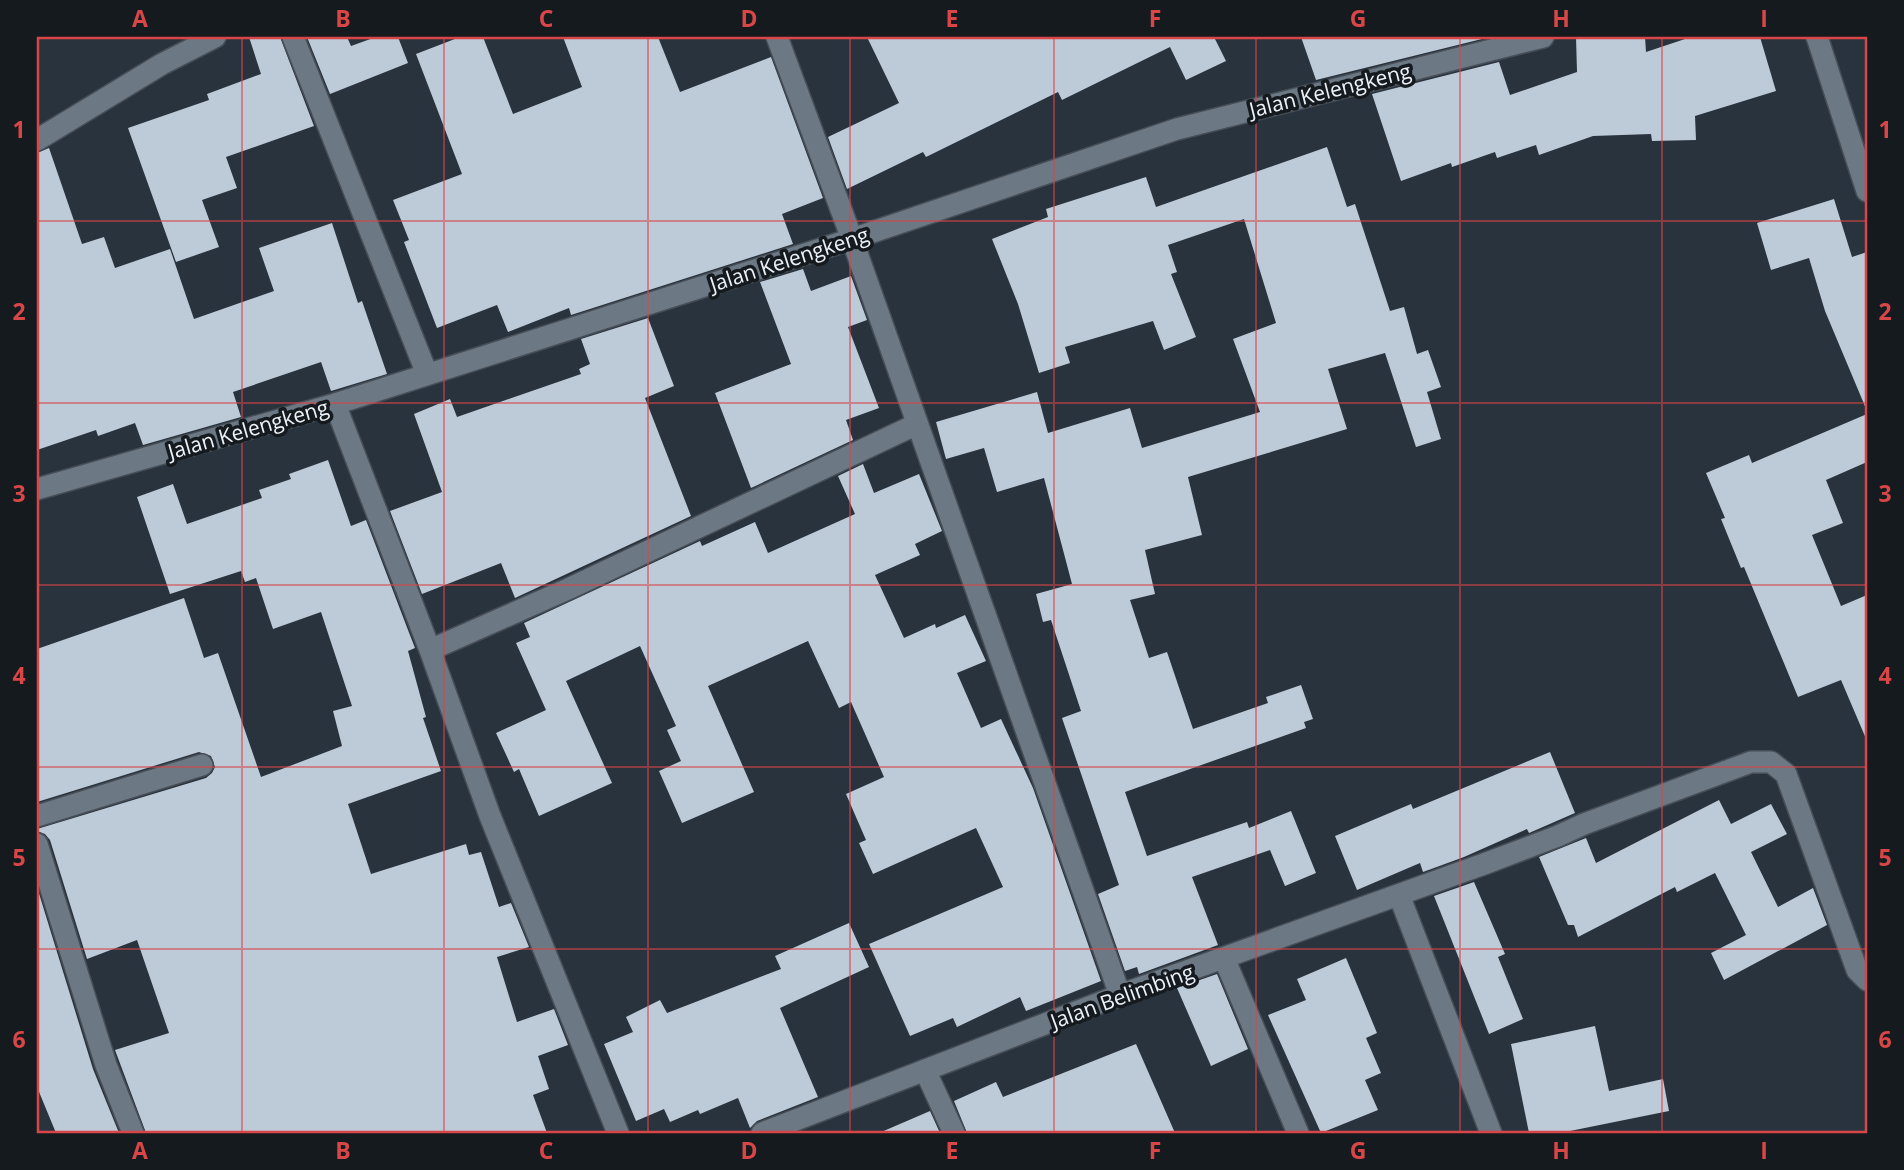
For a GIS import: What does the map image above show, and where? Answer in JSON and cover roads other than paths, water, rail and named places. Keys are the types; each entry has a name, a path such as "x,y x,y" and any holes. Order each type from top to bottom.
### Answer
{"street":[{"path":"37,140 162,64 215,37"},
{"path":"293,37 427,374"},
{"path":"777,37 852,239 1121,995"},
{"name":"Jalan Kelengkeng","path":"37,489 335,404 852,239 1177,129 1543,37"},
{"path":"1817,37 1867,191"},
{"path":"335,404 491,816 618,1133"},
{"path":"430,650 568,589 917,424"},
{"name":"Jalan Belimbing","path":"762,1133 1121,995 1484,864 1751,762 1770,762 1786,774 1857,970 1867,980"},
{"path":"37,816 202,765"},
{"path":"37,844 106,1065 133,1133"},
{"path":"1399,895 1491,1133"},
{"path":"1224,958 1298,1133"},
{"path":"925,1070 954,1133"}]}
